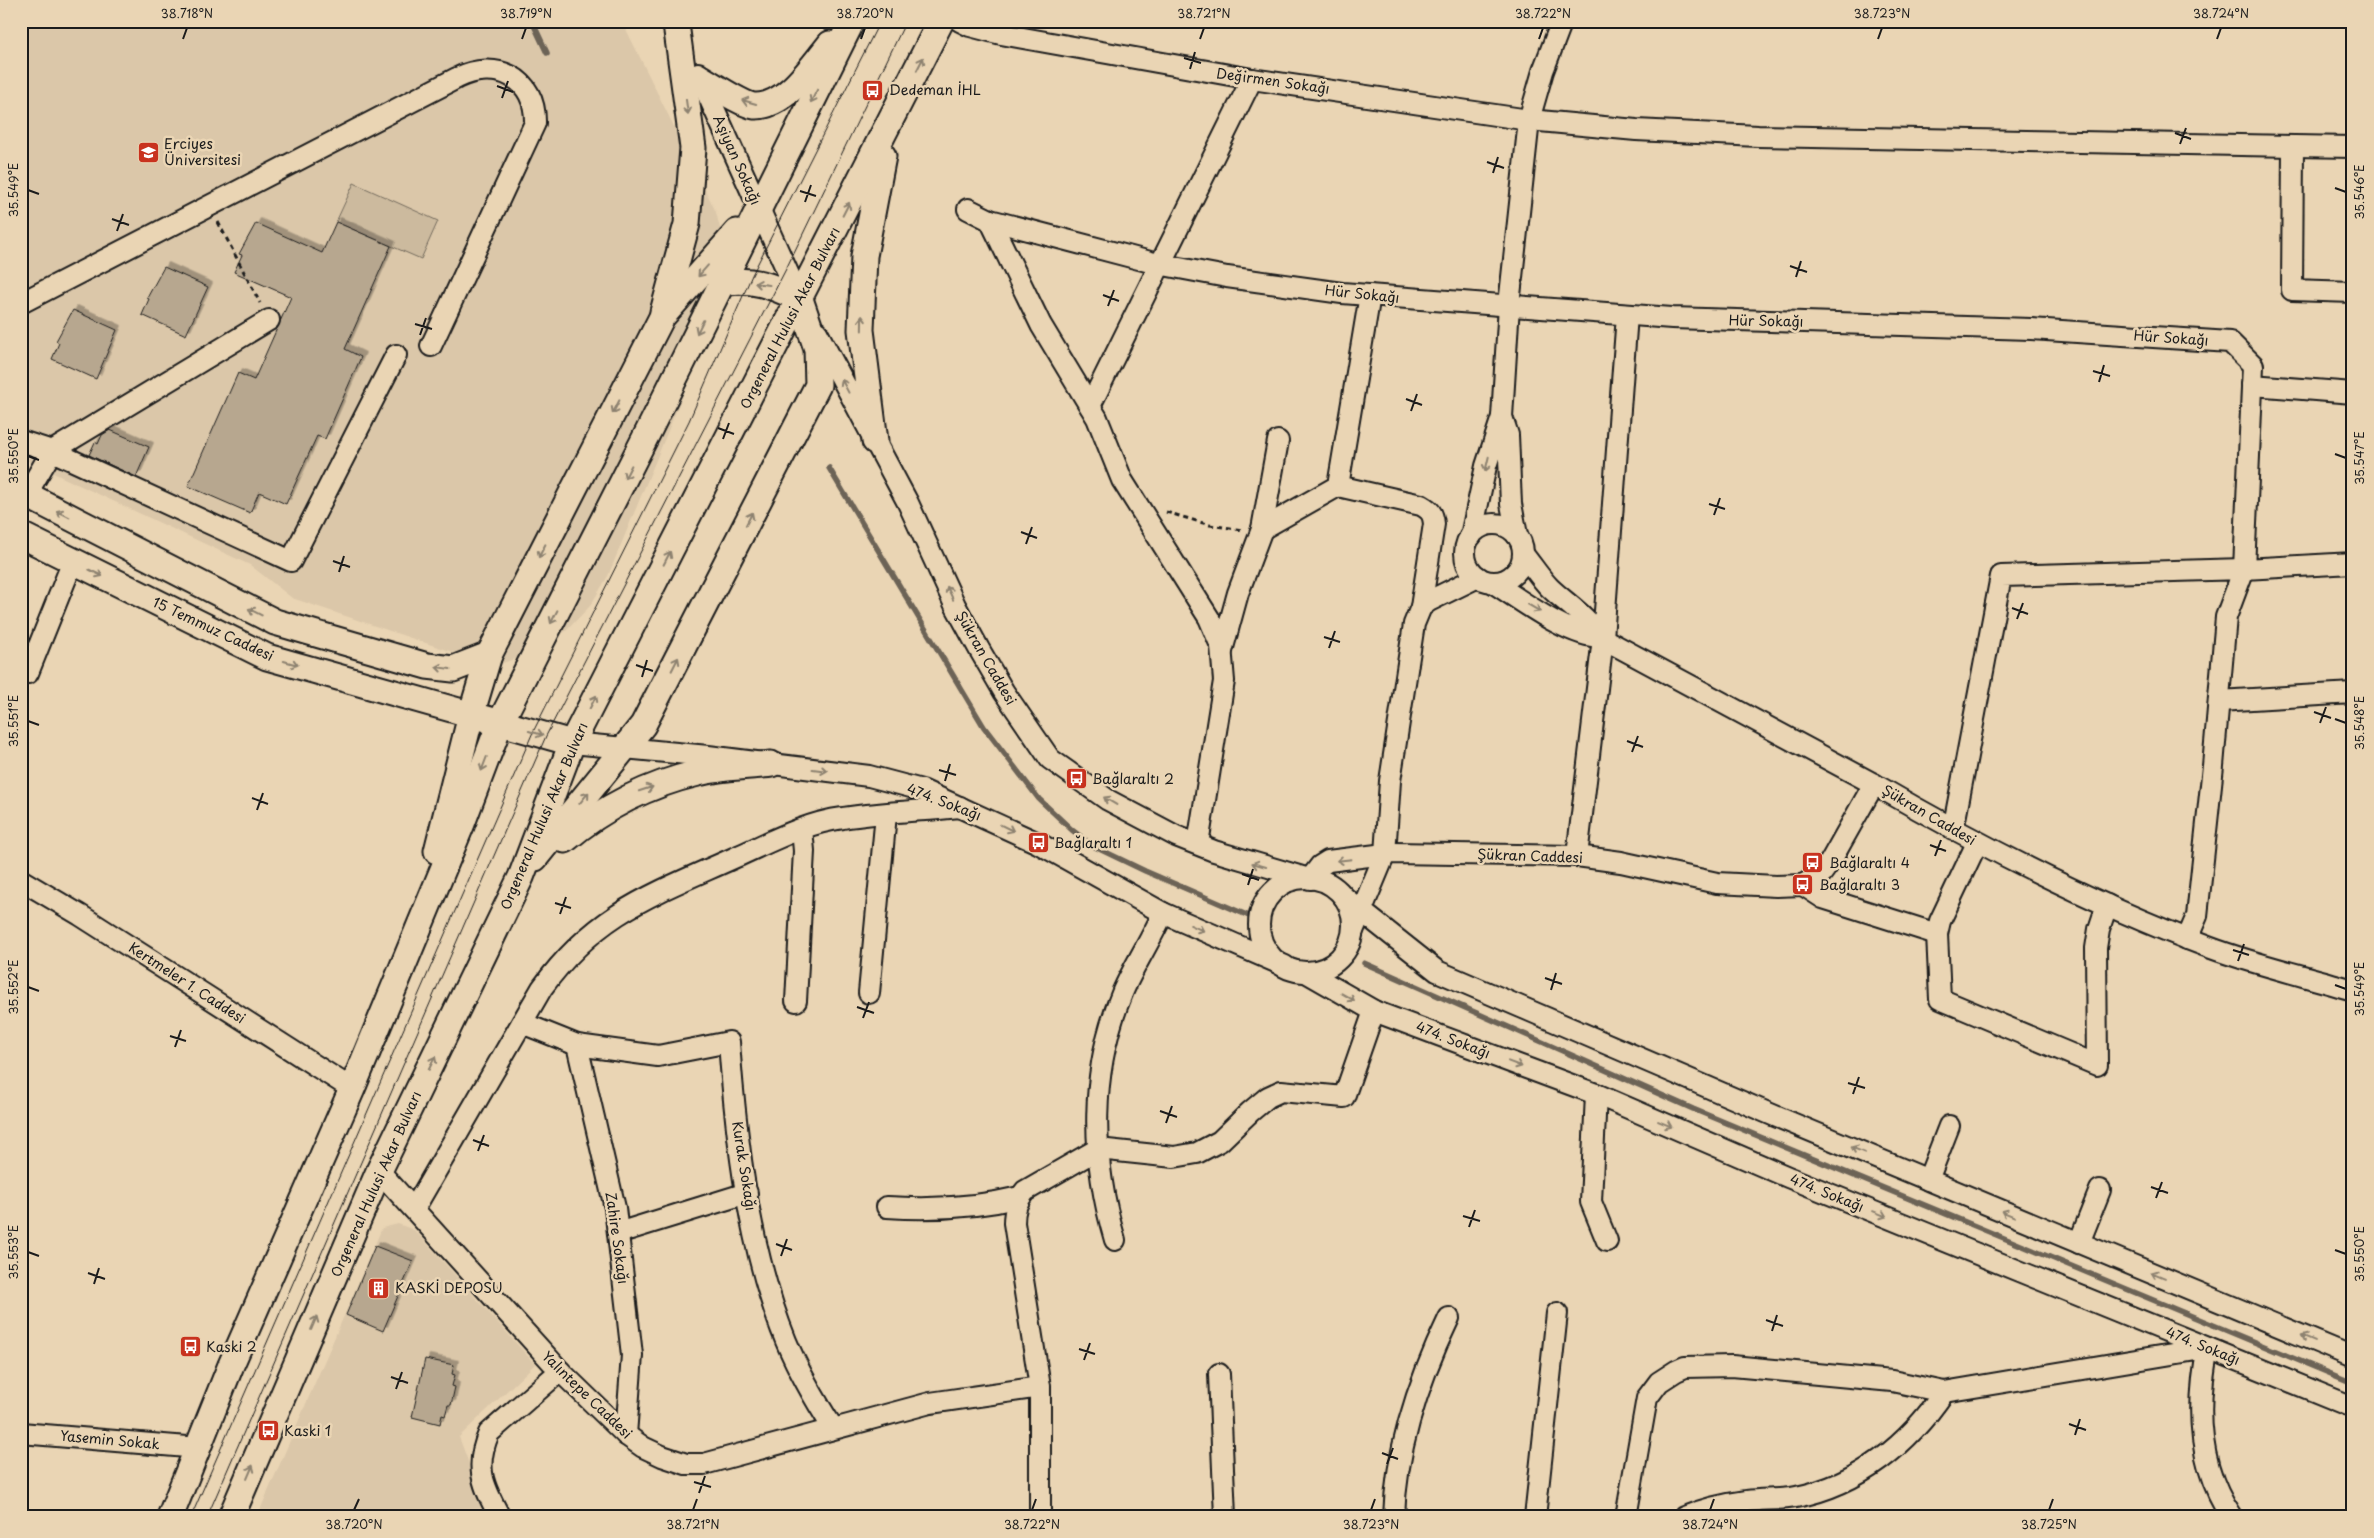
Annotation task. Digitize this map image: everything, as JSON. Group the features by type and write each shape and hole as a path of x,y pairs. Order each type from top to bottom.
{"main road":[{"path":"699,77 754,106 775,101 793,88 851,21"},
{"path":"170,1517 231,1365 352,1089 461,826 500,723 648,432 851,21"},
{"name":"Orgeneral Hulusi Akar Bulvarı","path":"230,1517 379,1171 521,876 572,743 941,21"},
{"path":"419,924 471,715 489,655 662,317 687,224 693,148 675,23"},
{"path":"875,441 862,330 864,256 877,182 893,118"},
{"path":"662,317 758,208"},
{"path":"521,876 643,725 818,385 817,349 800,299 770,285 735,280 721,283"},
{"path":"24,493 275,622 436,667 453,670 489,655"},
{"name":"15 Temmuz Caddesi","path":"21,535 267,657 572,743"},
{"path":"521,876 589,819 639,791 699,773 771,764"}],"street":[{"name":"Değirmen Sokağı","path":"960,21 970,26 1001,34 1252,79 1529,120 1636,130 1758,136 2353,147"},
{"path":"1562,21 1543,71 1529,120 1509,305 1502,417 1486,466 1465,556 1471,570 1485,580 1570,630 1587,636 1601,637 1874,784"},
{"name":"Aşiyan Sokağı","path":"675,23 800,299"},
{"path":"21,303 468,72 493,70 511,76 526,89 534,105 535,123 431,346"},
{"path":"1090,406 1158,264 1252,79"},
{"path":"2293,146 2292,290 2353,292"},
{"name":"Hür Sokağı","path":"968,209 990,220 1158,264 1275,284 1370,295 1627,315 1760,322 2031,329 2230,342 2253,365 2244,569 2226,617 2197,916 2187,939"},
{"path":"990,220 1041,325 1097,418 1112,460 1131,497 1164,545 1216,631 1222,651 1224,681 1198,844"},
{"path":"1338,486 1370,295"},
{"name":"Şükran Caddesi","path":"800,299 875,441 979,649 1004,692 1050,759 1108,800 1142,819 1198,844 1253,863 1308,878 1328,861 1385,854 1577,856 1621,862 1717,883 1776,886 1803,885 1822,873 1830,862 1874,784 1977,843 2187,939 2214,949 2353,990"},
{"path":"1577,856 1601,637 1627,315"},
{"path":"24,493 52,451 269,320"},
{"path":"21,440 52,451 292,561 396,355"},
{"path":"2252,385 2353,393"},
{"path":"1420,607 1429,601 1485,580 1503,581 1512,576 1522,564 1522,544 1517,535 1511,504 1508,435 1502,417"},
{"path":"1222,651 1238,593 1262,529 1278,441"},
{"path":"1262,529 1338,486 1421,505 1430,510 1434,524 1420,607 1414,624 1390,781 1385,854 1361,912 1352,931 1345,952 1323,969 1306,972 1285,966 1268,952 1260,931 1260,920 1268,898 1275,890 1290,882 1308,878 1328,884 1361,912 1437,971 1928,1180 2353,1357"},
{"path":"1471,536 1484,527 1494,524 1504,526 1517,535"},
{"path":"1523,554 1550,587 1593,625 1601,637"},
{"path":"28,672 72,561"},
{"path":"1953,830 2001,576 2244,569 2353,563"},
{"path":"2219,701 2353,693"},
{"name":"474. Sokağı","path":"572,743 869,776 922,790 1038,843 1163,913 1285,966"},
{"path":"414,1209 542,988 568,955 601,924 644,898 802,829 842,818 960,806"},
{"path":"869,994 886,814"},
{"path":"796,1001 804,851 802,829"},
{"path":"1977,843 1940,921 1937,934 1940,999 2097,1065 2096,948 2099,929 2107,904"},
{"name":"Kertmeler 1. Caddesi","path":"21,880 80,915 352,1089"},
{"path":"1803,885 1823,898 1937,934"},
{"path":"1345,898 1350,908 1352,931"},
{"path":"1115,1240 1102,1191 1098,1149 1097,1111 1099,1081 1112,1022 1137,962 1163,913"},
{"name":"474. Sokağı","path":"1306,972 1374,1012 1596,1094 1798,1181 2353,1407"},
{"path":"1040,1517 1040,1387 1014,1223 1014,1214 1020,1197 1025,1191 1098,1149 1162,1156 1185,1156 1197,1153 1214,1144 1268,1097 1281,1091 1344,1098 1374,1012"},
{"path":"522,1023 577,1045"},
{"name":"Kurak Sokağı","path":"577,1045 658,1056 729,1042 735,1109 747,1193 774,1310 799,1371 833,1428"},
{"name":"Zahire Sokağı","path":"577,1045 615,1208 632,1355 626,1435"},
{"path":"1596,1094 1591,1202 1607,1241"},
{"path":"1928,1180 1949,1126"},
{"name":"Yalıntepe Caddesi","path":"379,1171 560,1371 626,1435 662,1456 686,1464 704,1464 930,1403 1040,1387"},
{"path":"2079,1243 2100,1190"},
{"path":"618,1233 747,1193"},
{"path":"887,1207 949,1209 989,1204 1020,1197"},
{"path":"1535,1517 1556,1313"},
{"path":"1394,1517 1400,1462 1411,1412 1422,1380 1450,1318"},
{"path":"1626,1517 1647,1398 1659,1382 1676,1370 1695,1366 1732,1366 1892,1381 1944,1392 2208,1348 2200,1396 2200,1420 2207,1463 2227,1511"},
{"path":"500,1517 486,1492 482,1480 482,1454 489,1433 560,1371"},
{"path":"1219,1374 1225,1517"},
{"path":"1684,1517 1724,1504 1797,1497 1838,1484 1874,1465 1894,1450 1919,1426 1944,1392"},
{"name":"Yasemin Sokak","path":"21,1433 199,1448"}],"path":[{"path":"210,206 269,320"},
{"path":"1131,497 1159,510 1203,523 1234,529 1262,529"}],"shaded area":[{"path":"21,21 622,21 716,212 724,245 718,310 608,576 590,606 566,631 532,653 494,666 292,598 250,565 21,458"},
{"path":"354,183 438,221 421,259 336,222"},
{"path":"398,1224 414,1230 420,1236 535,1364 459,1437 489,1517 257,1517 382,1228"}],"building":[{"path":"336,222 391,246 345,349 361,357 325,439 317,436 286,504 259,492 250,513 188,486 238,373 254,380 291,297 234,272 242,255 239,254 256,223 322,253"},
{"path":"164,267 208,287 186,335 142,315 149,299 147,298"},
{"path":"73,310 117,330 96,379 52,359 59,343 56,341"},
{"path":"110,430 149,447 136,477 89,455 95,442 98,444 102,435"},
{"name":"KASKİ DEPOSU","path":"375,1246 413,1261 383,1331 346,1315"},
{"path":"425,1359 454,1365 452,1374 455,1375 452,1386 455,1387 451,1405 448,1405 445,1416 442,1415 440,1424 412,1417"}],"waterway":[{"path":"532,21 547,53"},
{"path":"829,468 984,727 1039,799 1072,830 1093,846 1145,871 1249,916"},
{"path":"1364,963 1693,1109 2353,1383"}],"tram line":[{"path":"191,1517 533,732 689,421 752,275 880,21"},
{"path":"207,1517 546,736 786,269 906,21"}],"place":[{"name":"Dedeman İHL","path":"873,90"},
{"name":"Erciyes Üniversitesi","path":"148,152"},
{"name":"Bağlaraltı 2","path":"1076,779"},
{"name":"Bağlaraltı 1","path":"1038,843"},
{"name":"Bağlaraltı 4","path":"1813,863"},
{"name":"Bağlaraltı 3","path":"1803,885"},
{"name":"KASKİ DEPOSU","path":"379,1288"},
{"name":"Kaski 2","path":"190,1347"},
{"name":"Kaski 1","path":"268,1431"}]}
